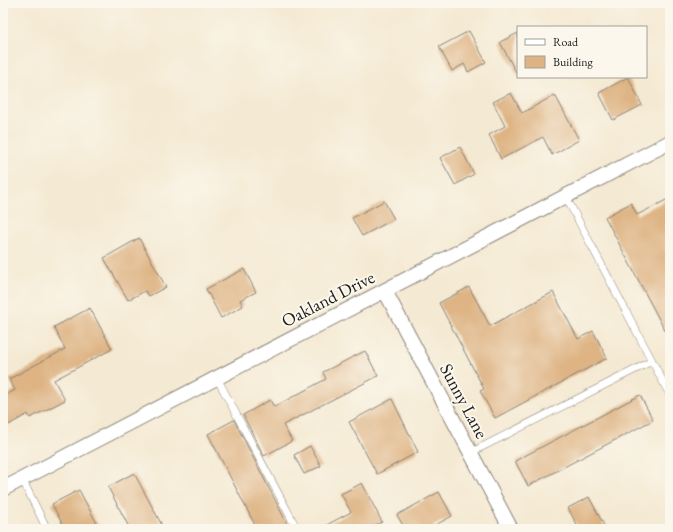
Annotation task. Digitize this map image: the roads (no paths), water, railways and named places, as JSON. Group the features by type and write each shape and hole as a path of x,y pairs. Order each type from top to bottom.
{"street":[{"name":"Oakland Drive","path":"3,489 670,142"},
{"name":"Sunny Lane","path":"385,291 511,529"}],"lane":[{"path":"566,196 670,395"},
{"path":"470,453 652,361"},
{"path":"217,378 297,529"},
{"path":"22,480 47,529"}]}
